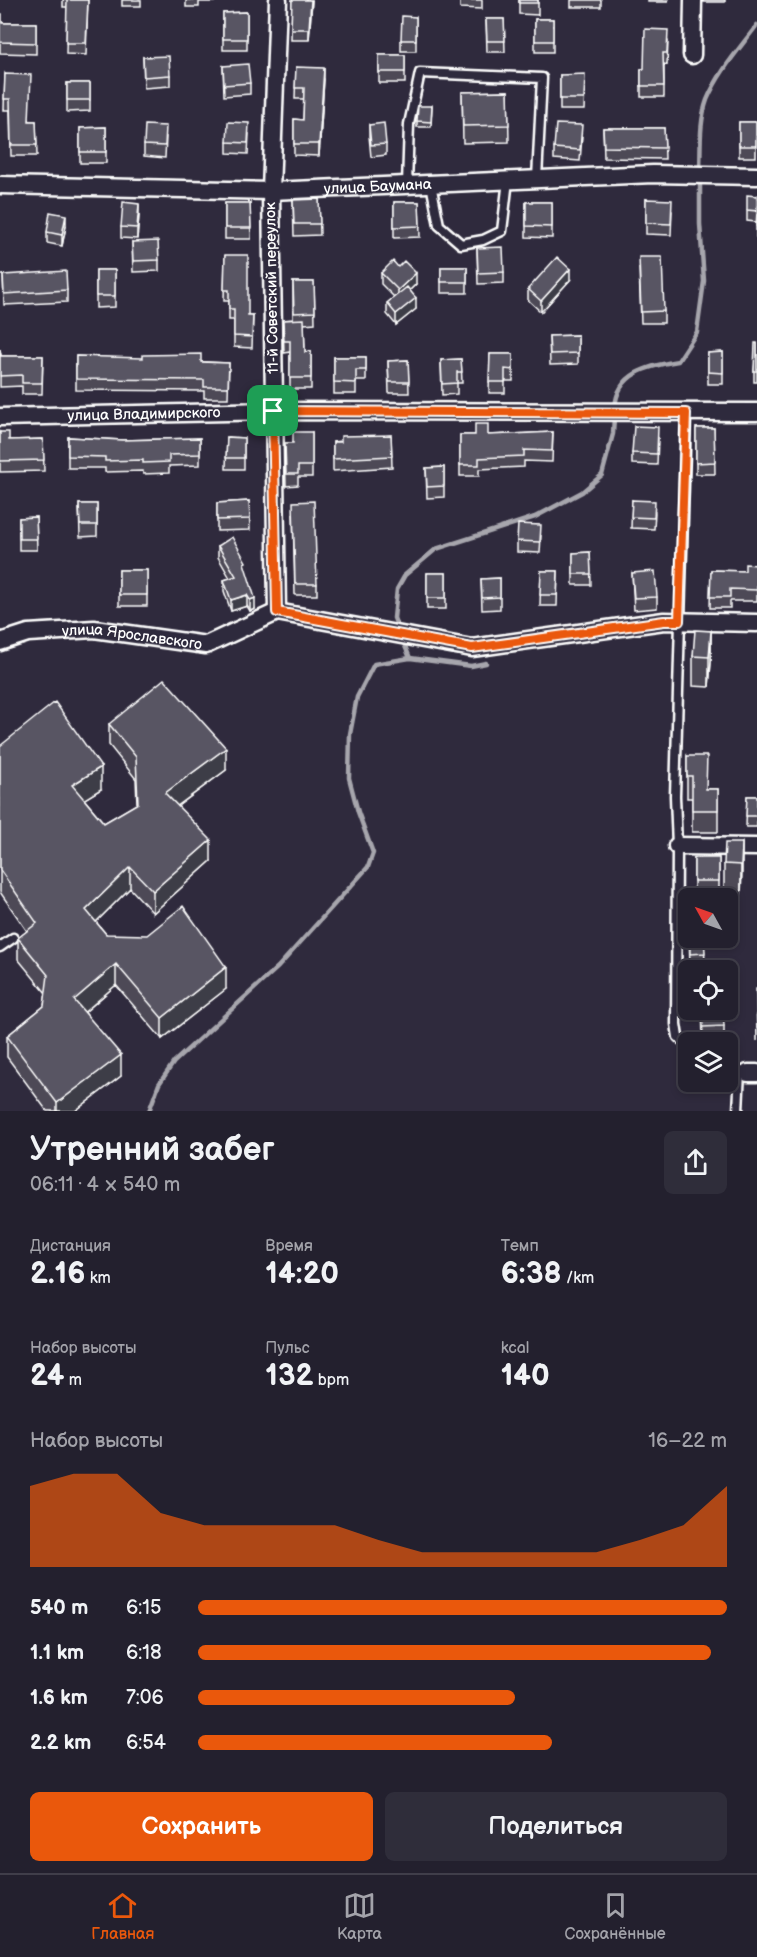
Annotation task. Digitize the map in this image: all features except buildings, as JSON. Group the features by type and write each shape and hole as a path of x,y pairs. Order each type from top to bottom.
{"street":[{"name":"11-й Советский переулок","path":"277,612 271,191 278,0"},
{"path":"692,55 693,0"},
{"name":"улица Баумана","path":"0,185 271,191 653,174 757,176"},
{"name":"улица Владимирского","path":"0,417 273,411 757,412"},
{"path":"277,612 472,648 664,621 757,623"},
{"name":"улица Ярославского","path":"0,642 28,633 94,629 206,645 277,612"},
{"path":"677,846 757,847"}],"lane":[{"path":"407,185 409,124 420,74 542,78 537,179"},
{"path":"431,184 439,225 461,244 483,240 502,231 508,180"},
{"path":"678,1037 676,1024 675,796 686,413"},
{"path":"0,947 13,938"},
{"path":"738,1111 748,1073"}],"waterway":[{"path":"700,170 702,126 707,100 723,70 757,25"},
{"path":"615,408 621,387 628,379 645,369 678,361 697,332 704,281 700,179"},
{"path":"399,631 394,618 397,589 405,575 436,549 535,517 582,492 602,475 613,434 614,417"},
{"path":"402,639 410,658"},
{"path":"149,1111 159,1084 174,1062 278,967 368,867 373,853 349,778 350,734 357,697 374,664 410,658 471,666 486,663"}],"route":[{"path":"273,411 686,413 679,621 664,621 472,648 277,612 273,411"}]}
